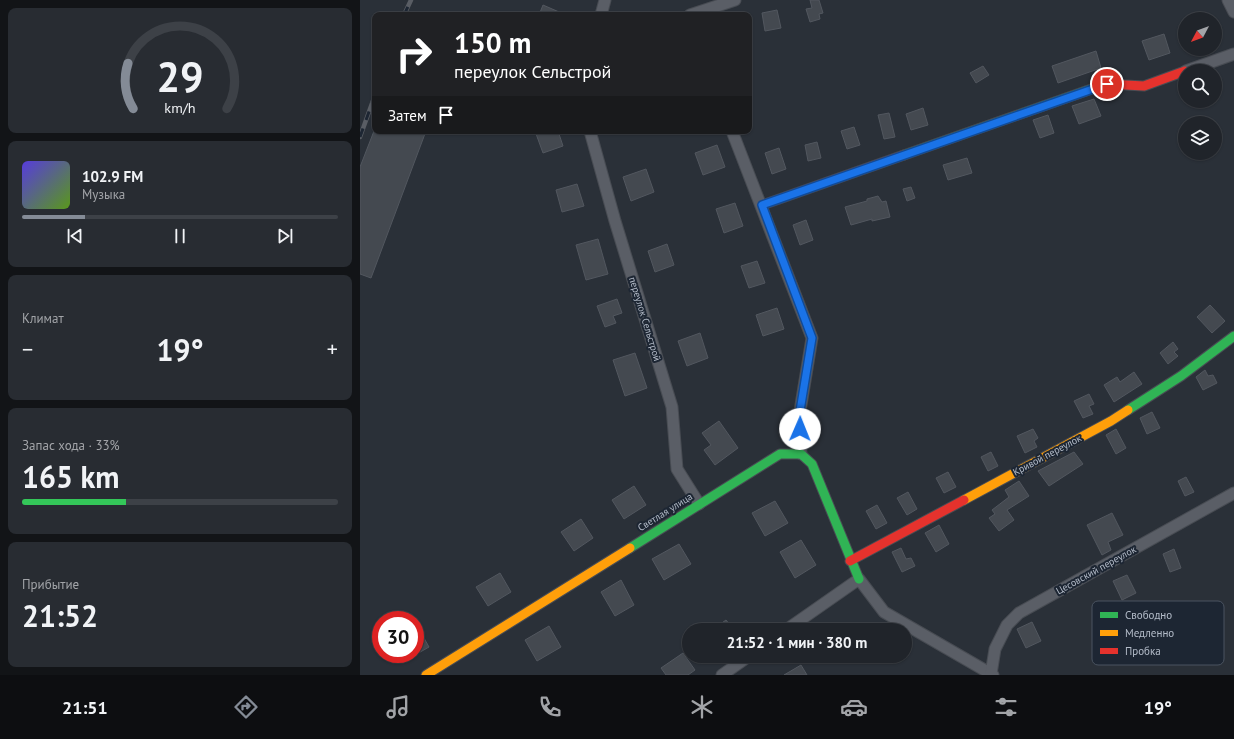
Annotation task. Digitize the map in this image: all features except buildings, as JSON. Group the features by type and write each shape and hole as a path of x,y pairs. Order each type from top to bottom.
{"street":[{"path":"602,12 605,0"},
{"path":"699,12 735,0"},
{"path":"1228,0 1234,12"},
{"path":"1206,64 1234,54"},
{"path":"762,205 1107,84 1144,86 1178,74"},
{"name":"переулок Сельстрой","path":"591,134 614,221 672,407 677,469 699,504"},
{"path":"733,134 762,205 812,338 799,417 801,454 812,464 850,561 859,579 884,612 992,675"},
{"name":"Кривой переулок","path":"850,561 1111,421 1181,376 1234,336"},
{"name":"Светлая улица","path":"426,675 780,454 801,454"},
{"name":"Цесовский переулок","path":"992,675 995,649 1007,625 1020,613 1234,493"},
{"path":"796,623 859,579"},
{"path":"722,675 739,663"}],"railway":[{"path":"405,12 411,0"},
{"path":"360,137 372,103"}],"traffic: fast":[{"path":"904,155 1103,85"},
{"path":"1128,410 1181,376 1234,336"},
{"path":"630,548 780,454 801,454 812,464 859,579"}],"traffic: slow":[{"path":"964,500 1111,421 1128,410"},
{"path":"426,675 630,548"}],"traffic: jam":[{"path":"1103,85 1144,86 1178,74"},
{"path":"762,205 904,155"},
{"path":"850,561 964,500"}],"route":[{"path":"800,429 799,417 812,338 762,205 1107,84"}]}
